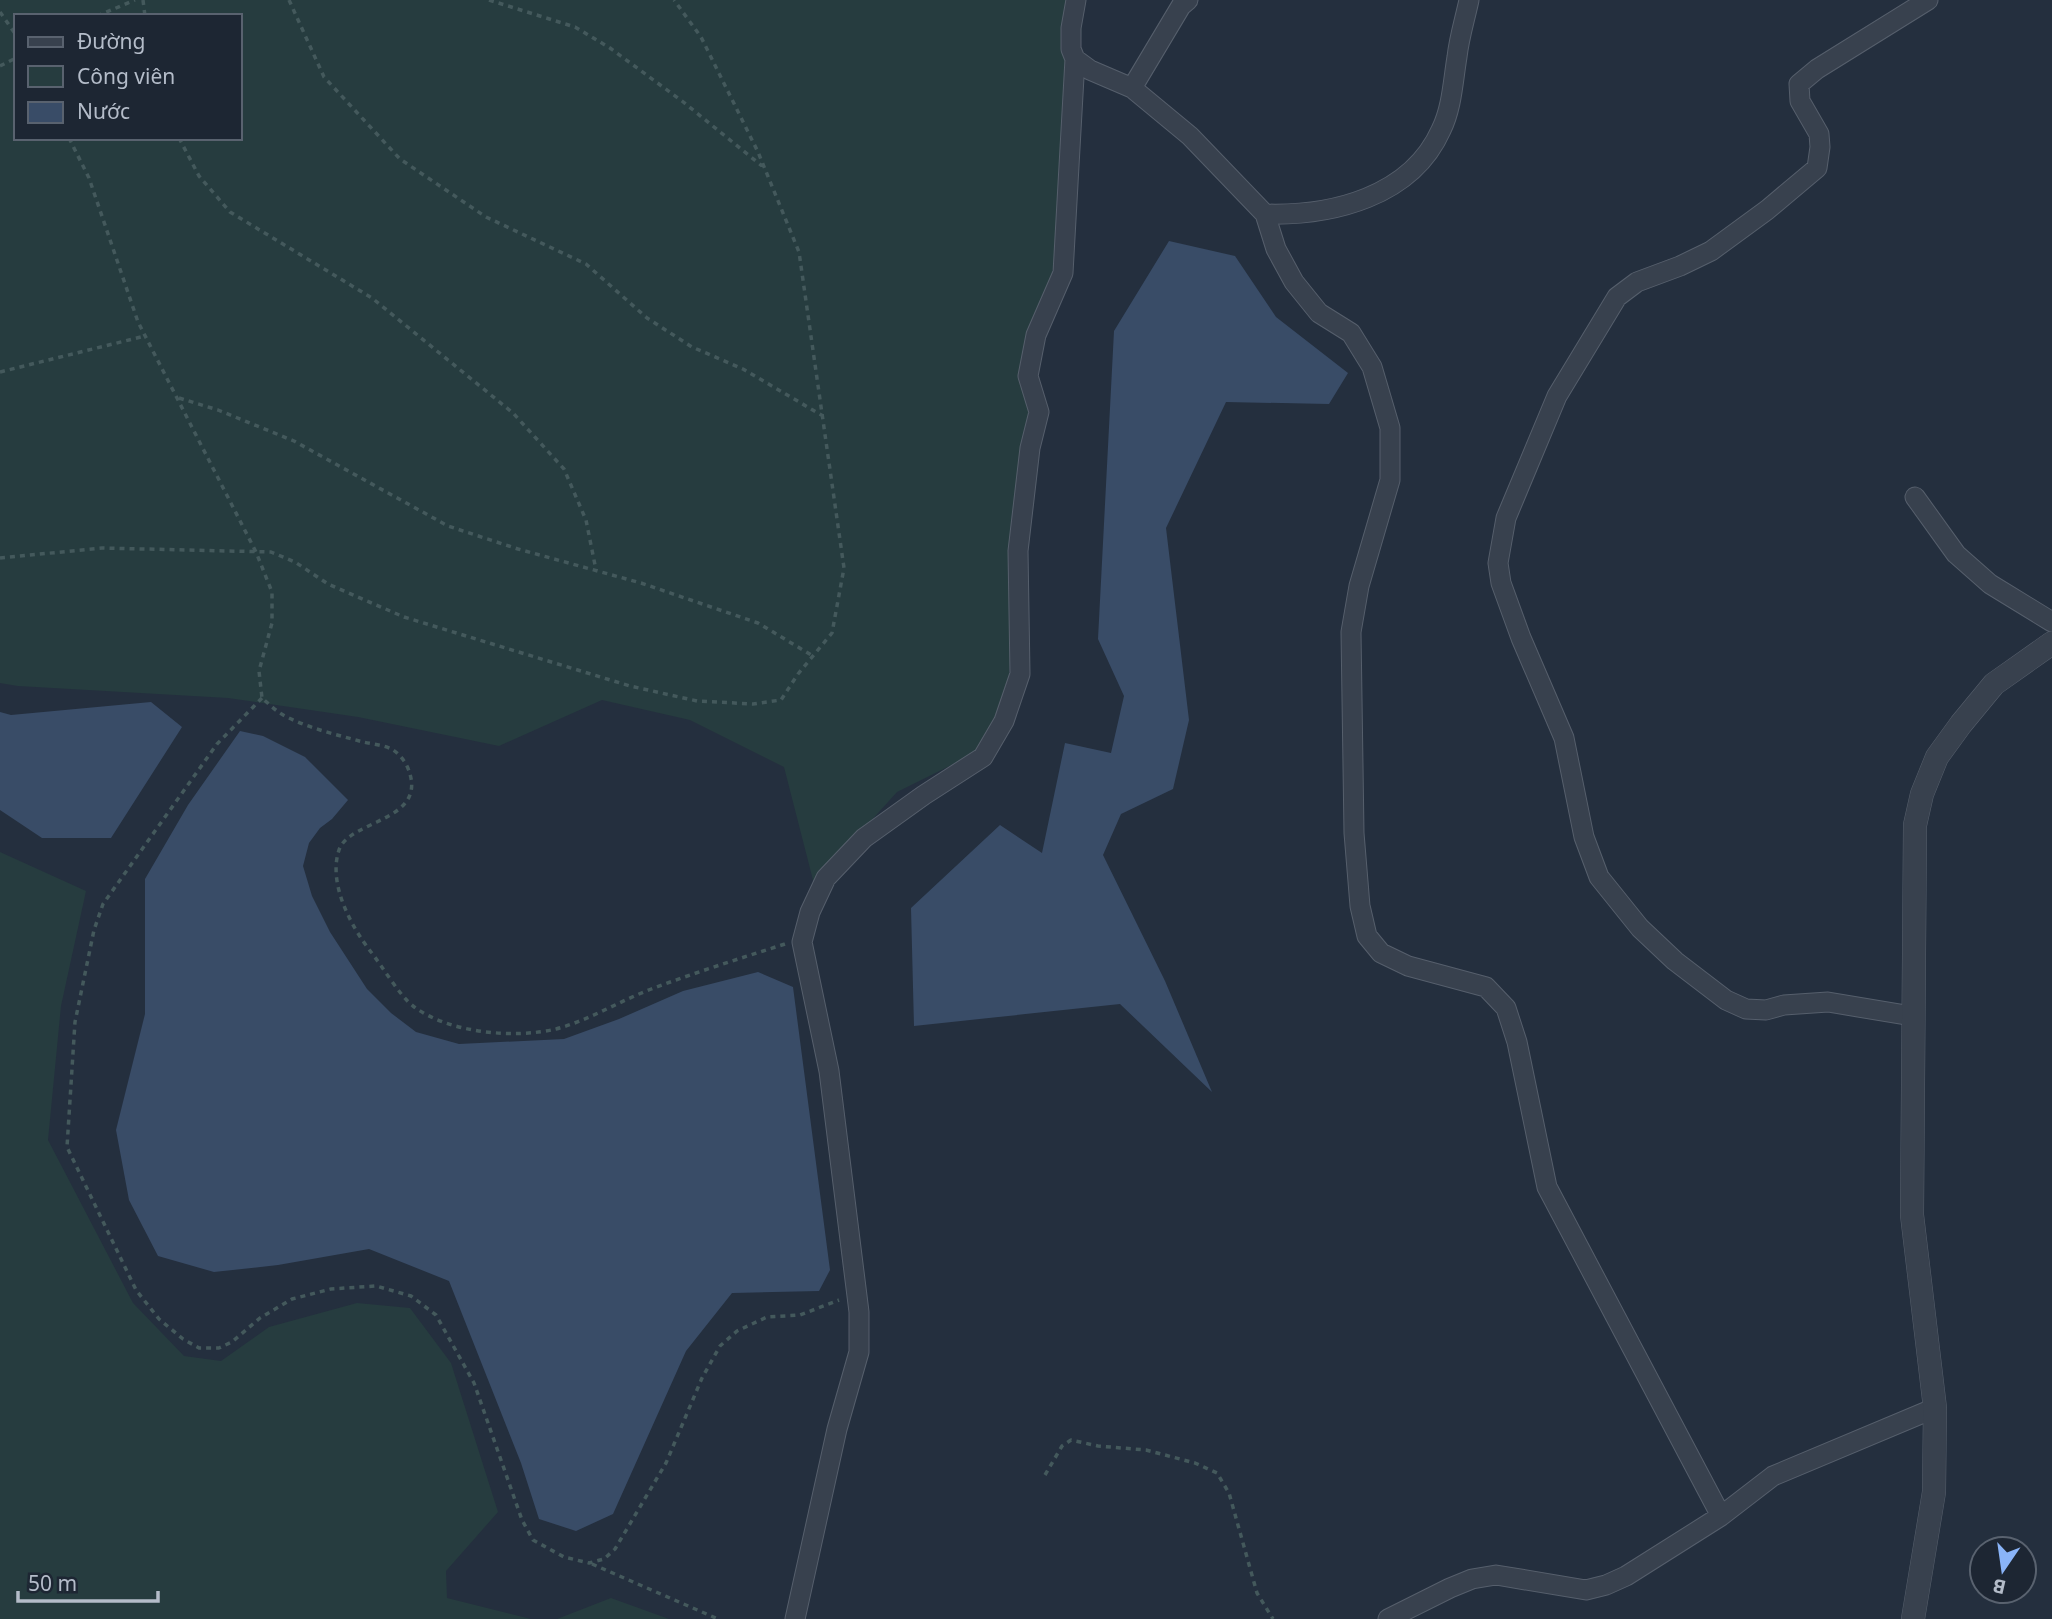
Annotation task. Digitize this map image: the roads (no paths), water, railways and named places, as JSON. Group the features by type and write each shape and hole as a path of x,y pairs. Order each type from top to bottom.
{"street":[{"path":"795,1619 837,1429 859,1352 856,1291 829,1071 811,991 803,938 810,912 826,878 864,838 923,794 983,757 1004,721 1020,674 1018,551 1030,448 1039,412 1028,376 1036,335 1063,273 1075,59 1071,49 1071,28 1076,0"},
{"path":"1132,88 1181,6 1188,0"},
{"path":"1265,214 1295,215 1356,202 1394,186 1422,160 1442,130 1453,89 1457,54 1469,0"},
{"path":"1912,1016 1828,1002 1784,1005 1766,1010 1746,1009 1726,1000 1675,961 1640,928 1599,877 1595,867 1584,837 1564,738 1521,638 1501,583 1498,563 1506,517 1557,396 1618,298 1637,282 1711,251 1767,210 1817,168 1819,134 1800,101 1798,83 1927,0"},
{"path":"1075,59 1090,71 1132,88 1190,136 1265,214 1276,250 1294,282 1319,313 1351,333 1372,367 1390,428 1390,480 1359,586 1351,632 1354,833 1360,906 1367,936 1381,953 1408,966 1486,987 1506,1008 1517,1042 1547,1187 1721,1516"},
{"path":"1915,497 1956,554 1990,584 2052,622"},
{"path":"1913,1619 1934,1492 1935,1408 1912,1215 1915,825 1922,794 1937,757 1993,684 2052,643"},
{"path":"1388,1619 1472,1579 1496,1575 1586,1590 1606,1585 1626,1576 1721,1516 1773,1476 1935,1408"}],"water":[{"path":"1169,241 1235,256 1276,317 1348,373 1329,404 1226,402 1166,528 1189,720 1173,789 1121,814 1103,855 1165,981 1212,1092 1120,1004 914,1026 911,908 1000,825 1042,853 1065,743 1111,753 1124,696 1098,639 1114,331"},
{"path":"151,702 182,727 111,838 42,838 0,810 0,712 11,715"},
{"path":"240,731 263,736 305,757 348,800 309,843 303,866 312,896 330,932 367,989 391,1013 416,1032 459,1044 564,1039 683,991 758,972 793,987 830,1270 819,1291 732,1293 686,1351 613,1514 576,1531 539,1519 521,1463 449,1281 369,1249 278,1265 214,1272 158,1256 129,1200 116,1130 145,1014 145,879 188,805"}]}
